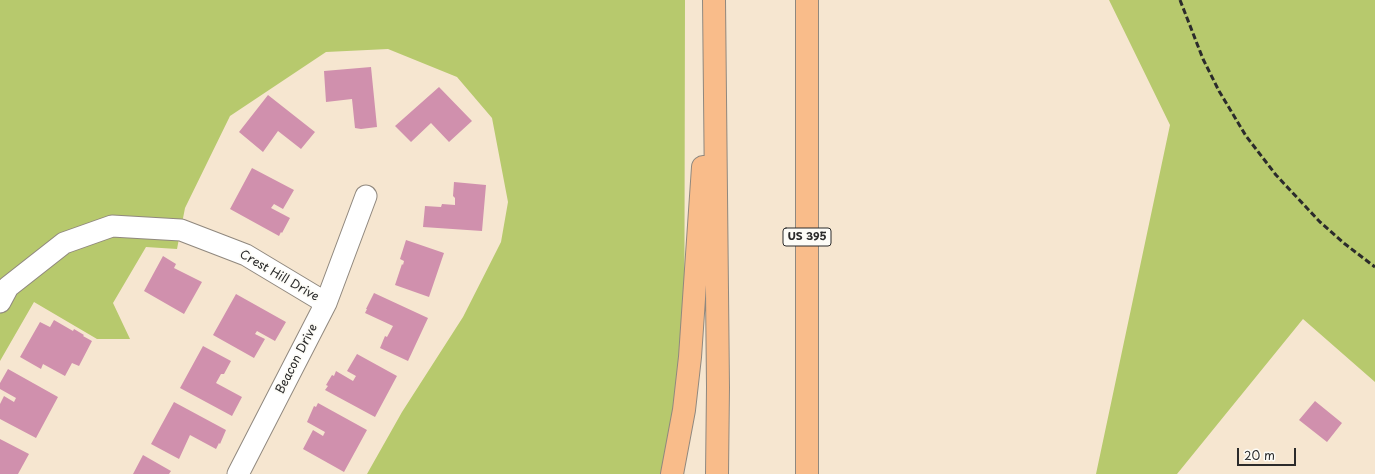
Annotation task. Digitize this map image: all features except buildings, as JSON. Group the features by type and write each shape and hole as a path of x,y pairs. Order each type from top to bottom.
{"highway":[{"name":"US 395","path":"807,0 807,474"},
{"path":"672,474 684,410 690,357 714,5"},
{"path":"714,5 718,380 717,474"}],"street":[{"name":"Beacon Drive","path":"238,474 326,303 366,196"},
{"name":"Crest Hill Drive","path":"0,302 8,288 64,243 112,226 182,230 246,255 326,303"}],"green space":[{"path":"0,0 685,0 684,474 367,474 402,412 463,317 501,242 508,202 492,118 457,77 388,49 326,52 230,116 185,208 177,249 146,247 113,303 130,339 97,339 34,302 0,361"},
{"path":"1109,0 1375,0 1375,382 1303,319 1177,474 1096,474 1170,125"}],"railway":[{"path":"1180,0 1203,59 1219,91 1246,136 1276,175 1320,222 1375,267"}]}
